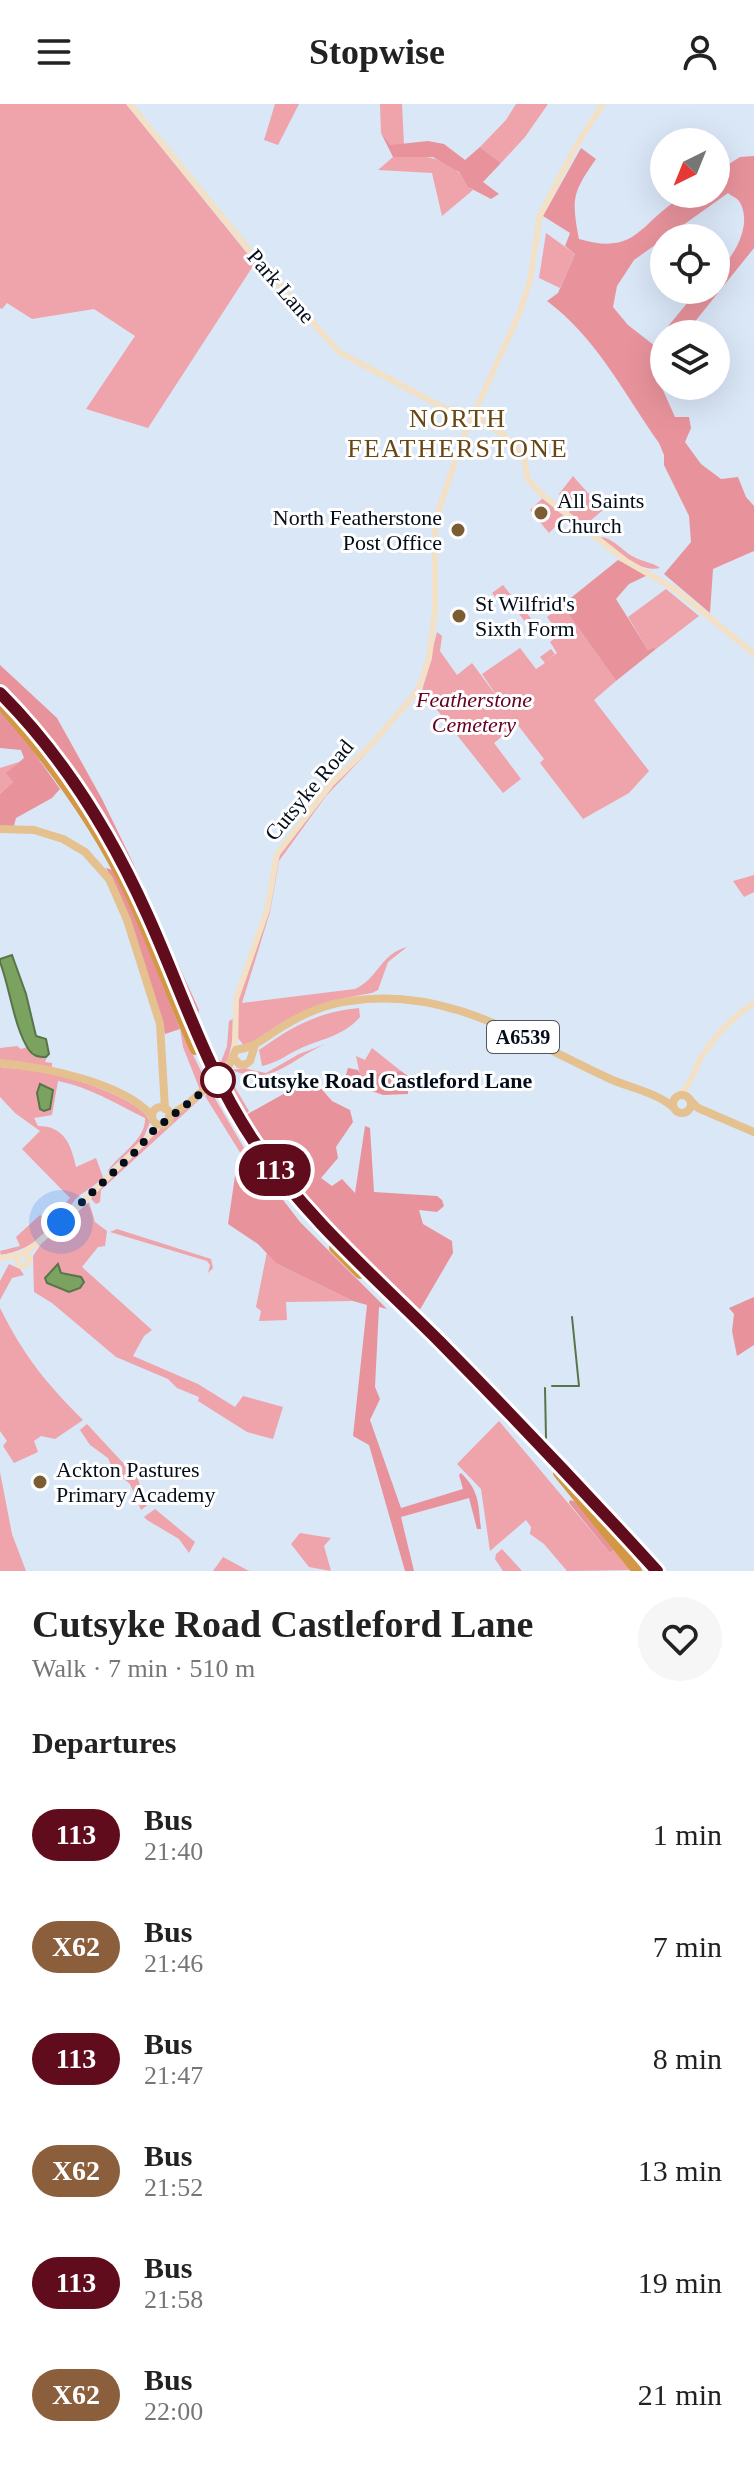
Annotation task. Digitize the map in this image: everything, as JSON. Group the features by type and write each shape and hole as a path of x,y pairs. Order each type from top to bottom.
{"highway":[{"path":"0,692 50,751 110,841 148,917 210,1072"},
{"path":"0,704 73,796 113,862 181,1019 260,1159 304,1216 557,1472 648,1571"},
{"path":"221,1093 307,1210 498,1401 657,1571"},
{"path":"557,1472 637,1571"},
{"path":"591,1499 663,1571"}],"main road":[{"name":"Park Lane","path":"130,104 255,257 339,352 444,408 474,414"},
{"name":"Cutsyke Road","path":"227,1069 237,1039 236,999 267,910 275,859 325,792 418,690 431,649 437,516 474,414 519,314 530,281 540,215 576,146 603,104"},
{"path":"474,414 522,452 527,478 540,493 626,561 676,590 754,654"},
{"path":"0,829 34,830 63,839 85,852 109,879 127,920 160,1024 164,1070 160,1114 77,1077 0,1063"},
{"name":"A6539","path":"247,1050 278,1028 310,1012 348,1001 383,997 422,1000 466,1012 616,1082 659,1098 693,1104 754,1132"},
{"path":"688,1111 691,1106 681,1100 698,1063 715,1038 754,1003"},
{"path":"237,1039 247,1050 248,1063 241,1065 234,1054 247,1050"},
{"name":"Cutsyke Road","path":"35,1245 26,1265 20,1257 135,1152 160,1114 181,1108 227,1069 241,1065"},
{"name":"A6539","path":"681,1100 681,1113 707,1112"},
{"path":"3,1258 20,1257"}],"green space":[{"path":"0,104 126,104 255,263 148,428 86,409 135,336 94,309 32,319 7,303 0,308"},
{"path":"275,104 299,104 278,145 264,140"},
{"path":"380,104 402,104 404,145 391,145 381,133"},
{"path":"516,104 548,104 525,137 501,163 480,147 506,120"},
{"path":"418,156 441,161 459,172 473,190 442,216 432,173 378,170 393,157"},
{"path":"546,233 575,254 560,288 539,278"},
{"path":"573,476 603,510 584,526 567,514 573,508 559,494"},
{"path":"543,498 565,517 549,533 530,510"},
{"path":"599,537 609,539 634,557 660,568 635,564"},
{"path":"503,585 511,595 502,603 512,596 539,628 533,632 512,605 515,602 505,609 492,593"},
{"path":"666,589 699,616 656,649 648,650 628,617"},
{"name":"Featherstone Cemetery","path":"562,605 616,681 594,700 649,771 629,793 583,819 540,763 544,759 517,724 494,743 521,779 503,793 422,691 437,632 442,636 440,651 457,675 472,663 501,702 482,674 520,648 536,669 545,663 540,657 551,649 555,654 545,662 557,653 550,642 560,634 547,617"},
{"path":"366,754 326,796 279,861 270,912 242,1003 355,989 363,985 391,955 407,947 388,962 378,990 316,1007 245,1047 238,1038 237,999 269,907 276,858 334,784"},
{"path":"19,762 7,773 13,782 0,794 0,768"},
{"path":"134,865 179,966 171,968 131,866"},
{"path":"754,875 754,892 744,897 733,881"},
{"path":"359,1008 360,1017 346,1029 262,1066 259,1050 283,1034 318,1017"},
{"path":"233,1019 231,1048 219,1074 195,1029 221,1062 227,1046 229,1021"},
{"path":"180,1029 207,1083 200,1090 183,1047"},
{"path":"326,1044 270,1073 246,1075 232,1070 243,1068 266,1073 299,1054"},
{"path":"17,1046 21,1049 27,1047 38,1057 47,1057 45,1062 52,1063 52,1067 0,1061 0,1048"},
{"path":"372,1048 401,1071 360,1075 356,1056 365,1060"},
{"path":"0,1067 70,1078 120,1097 144,1113 150,1122 143,1139 107,1172 141,1134 145,1118 92,1092 58,1081 52,1115 34,1118 38,1126 54,1129 65,1138 76,1167 96,1158 103,1177 77,1197 60,1219 34,1242 1,1255 0,1251 20,1246 16,1237 40,1215 50,1221 70,1198 22,1149 40,1131 15,1113 0,1097"},
{"path":"227,1074 249,1111 244,1116 221,1078"},
{"path":"210,1090 247,1153 241,1154 205,1096"},
{"path":"198,1098 101,1190 100,1202 96,1204 91,1199 156,1130 168,1125"},
{"path":"89,1202 95,1222 107,1231 105,1246 98,1247 82,1267 152,1330 144,1336 133,1356 198,1384 235,1407 243,1396 283,1407 273,1439 247,1432 198,1401 199,1397 177,1388 168,1379 116,1357 52,1303 34,1292 33,1256 41,1244"},
{"path":"117,1229 211,1259 213,1268 208,1273 210,1265 207,1261 110,1232"},
{"path":"267,1252 277,1264 353,1301 286,1302 287,1320 259,1321 261,1311 256,1307"},
{"path":"9,1264 20,1269 24,1275 12,1278 0,1300 0,1281"},
{"path":"0,1308 36,1368 83,1420 55,1439 41,1436 34,1441 38,1452 14,1463 3,1446 7,1441 0,1431"},
{"path":"499,1421 610,1553 615,1548 633,1570 567,1571 544,1544 530,1534 531,1527 526,1520 490,1551 481,1489 457,1464"},
{"path":"87,1424 138,1479 149,1504 141,1510 130,1484 113,1470 108,1458 90,1445 80,1430"},
{"path":"0,1472 12,1534 26,1571 0,1571"},
{"path":"155,1509 195,1542 189,1553 179,1539 144,1517"},
{"path":"300,1533 331,1538 324,1546 331,1571 309,1567 291,1544"},
{"path":"502,1549 522,1571 503,1571 495,1559"},
{"path":"223,1557 247,1570 250,1571 213,1571"}],"shaded area":[{"path":"381,133 391,145 428,141 444,144 465,160 480,147 501,163 483,182 499,194 491,199 468,187 459,172 433,157 393,157"},
{"path":"581,148 596,159 576,196 579,239 615,243 638,233 667,208 707,208 685,224 650,224 650,249 634,260 617,286 613,307 628,325 650,342 650,400 667,400 675,417 689,417 691,428 685,442 701,464 721,479 738,477 746,497 754,506 754,551 713,569 710,613 664,574 691,542 689,516 664,465 659,443 595,349 547,301 558,293 575,254 565,246 570,233 543,216"},
{"path":"754,156 754,248 730,278 730,258 743,230 743,210 739,201 730,194 730,163 740,157"},
{"path":"686,304 709,304 696,320 673,320"},
{"path":"618,560 648,575 629,584 616,599 648,650 656,649 616,681 562,605"},
{"path":"0,665 57,718 134,865 131,866 56,749 0,684"},
{"path":"0,710 60,789 52,798 16,818 14,826 0,826 0,794 13,782 6,773 24,758 21,750 0,748"},
{"path":"106,868 113,870 136,917 180,1029 165,1034 159,1009"},
{"path":"12,955 36,1036 46,1039 49,1054 46,1057 31,1052 20,1031 0,962 0,959"},
{"path":"179,966 199,1010 195,1029 171,968"},
{"path":"348,1068 358,1070 361,1075 401,1071 408,1076 408,1094 383,1095 344,1081"},
{"path":"312,1078 332,1101 350,1110 353,1122 336,1147 338,1158 321,1178 332,1186 342,1179 355,1193 365,1126 370,1128 374,1192 437,1196 442,1200 444,1206 437,1212 419,1210 423,1224 452,1241 453,1253 418,1313 324,1221 244,1116"},
{"path":"40,1084 53,1090 50,1109 44,1111 40,1109 37,1093"},
{"path":"247,1153 300,1222 387,1309 379,1307 375,1387 380,1399 370,1420 401,1508 463,1489 461,1473 475,1492 481,1529 477,1529 469,1498 401,1517 414,1571 405,1571 369,1445 353,1436 367,1305 277,1264 258,1244 228,1224 237,1162 241,1154"},
{"path":"58,1264 61,1273 81,1277 84,1282 80,1288 69,1292 47,1283 45,1278"},
{"path":"754,1297 754,1345 737,1356 732,1331 734,1314 729,1308"},
{"path":"570,1500 615,1548 610,1553 569,1503"}],"waterway":[{"path":"552,1386 579,1386 572,1317"},
{"path":"545,1388 546,1438"}],"bus line":[{"name":"113","path":"0,693 50,751 102,828 148,917 212,1070 239,1118 274,1168 320,1223 506,1410 657,1571"}],"place":[{"name":"All Saints Church","path":"541,513"},
{"name":"North Featherstone Post Office","path":"458,530"},
{"name":"St Wilfrid's Sixth Form","path":"459,616"},
{"name":"Cutsyke Road Castleford Lane","path":"218,1080"},
{"name":"Ackton Pastures Primary Academy","path":"40,1482"}],"district":[{"name":"NORTH FEATHERSTONE","path":"458,433"}],"route":[{"path":"61,1222 135,1152 149,1134 167,1123 169,1116 218,1080"}]}
